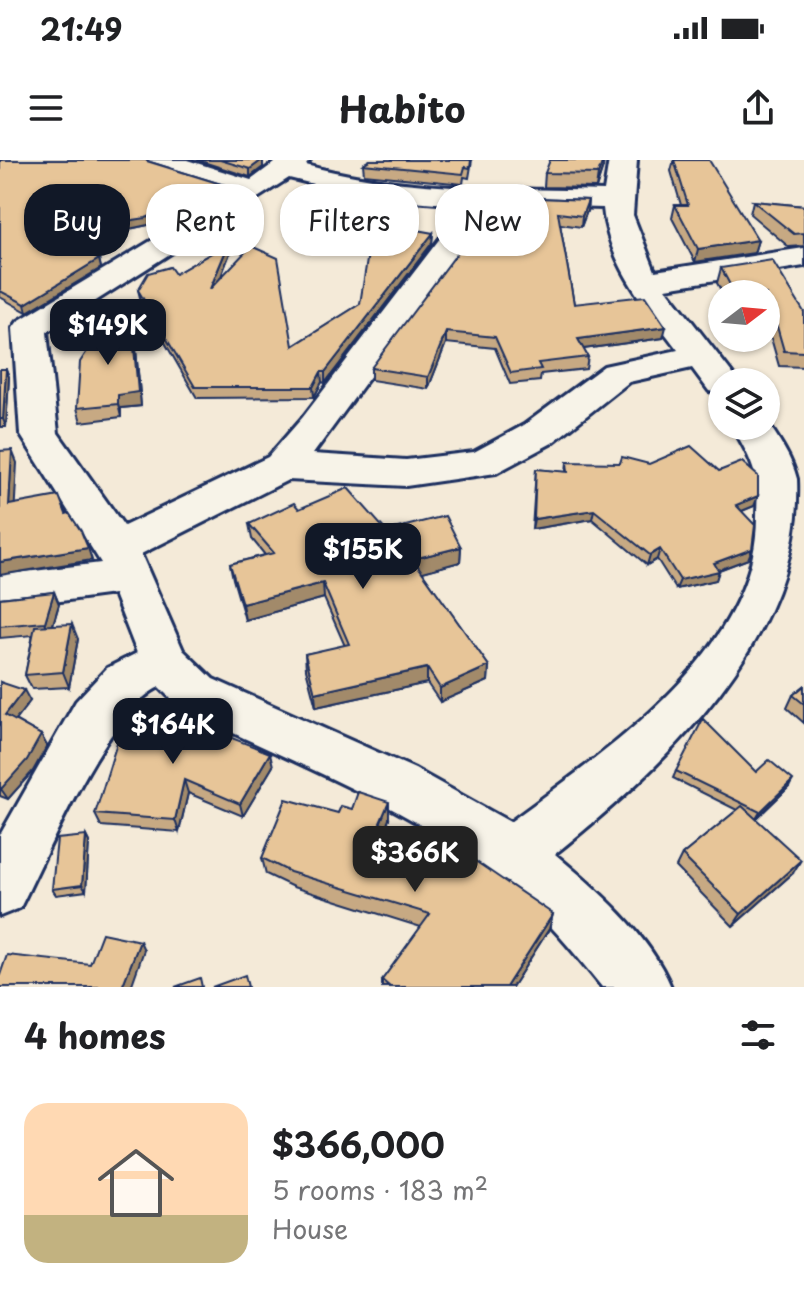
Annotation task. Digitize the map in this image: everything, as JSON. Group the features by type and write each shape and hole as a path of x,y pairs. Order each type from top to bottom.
{"street":[{"path":"159,160 435,195"},
{"path":"623,160 617,200 625,242 645,282 711,368"},
{"path":"278,173 15,322 39,434 122,562 164,662 196,693 452,814 512,854 560,897 641,987"},
{"path":"549,199 617,200"},
{"path":"0,592 122,562 282,466 316,426 443,256"},
{"path":"645,282 804,257"},
{"path":"282,466 406,473 482,464 538,434 617,374 708,369"},
{"path":"512,854 657,739 698,701 758,625 778,568 782,519 777,479 758,440"},
{"path":"0,889 94,716 124,682 164,662"}],"building":[{"path":"0,160 146,160 221,184 146,184 146,218 130,221 130,184 24,184 24,256 93,256 99,259 25,304 0,291"},
{"path":"220,160 262,160 250,169"},
{"path":"370,160 471,160 470,168 465,167 463,174 363,164"},
{"path":"550,160 603,160 598,174 545,173"},
{"path":"674,160 709,160 758,240 698,249 675,205 688,205"},
{"path":"549,198 588,200 582,216 558,213 574,304 645,296 666,327 578,339 588,357 538,363 541,369 511,373 495,337 446,332 428,377 371,368 455,256 549,256"},
{"path":"753,201 804,206 804,233 794,234"},
{"path":"419,230 433,233 419,251"},
{"path":"264,252 278,258 293,346 360,304 368,256 415,256 325,372 321,372 313,387 195,387 138,290 148,273 170,267 175,274 206,256 224,256 210,289 241,256 264,256"},
{"path":"772,260 804,312 804,352 784,351 780,337 780,280 727,280 721,268"},
{"path":"106,322 132,325 138,392 118,395 118,404 77,408 80,362"},
{"path":"0,369 6,369 3,419 0,419"},
{"path":"691,446 719,471 742,462 758,476 758,496 736,505 755,525 752,549 714,563 719,571 680,580 660,549 650,555 594,510 534,519 536,469 568,472 567,462 620,463 622,457 649,464"},
{"path":"12,450 9,505 59,496 66,514 69,513 81,531 88,548 0,562 0,451"},
{"path":"348,488 386,531 445,516 461,547 413,559 489,666 440,688 427,668 315,693 305,654 349,644 323,583 242,604 230,564 274,553 249,524 294,503 299,509"},
{"path":"54,592 45,622 0,626 0,598"},
{"path":"72,624 63,672 25,675 35,626"},
{"path":"0,682 24,690 5,715 41,735 27,760 1,789 0,788"},
{"path":"804,686 804,704 793,695"},
{"path":"142,703 270,753 240,804 184,780 175,820 95,814 120,733"},
{"path":"703,719 756,772 769,760 793,780 760,812 676,771"},
{"path":"358,792 389,802 380,823 387,826 383,837 456,860 462,852 553,914 506,987 390,987 382,980 430,914 290,872 262,858 286,799 338,813 341,806 352,809"},
{"path":"742,806 801,860 741,914 682,855"},
{"path":"86,836 82,885 52,889 57,839"},
{"path":"102,933 140,941 122,987 0,987 0,975 7,955 90,964"},
{"path":"245,975 248,987 212,987"},
{"path":"200,978 202,987 175,987"}]}
